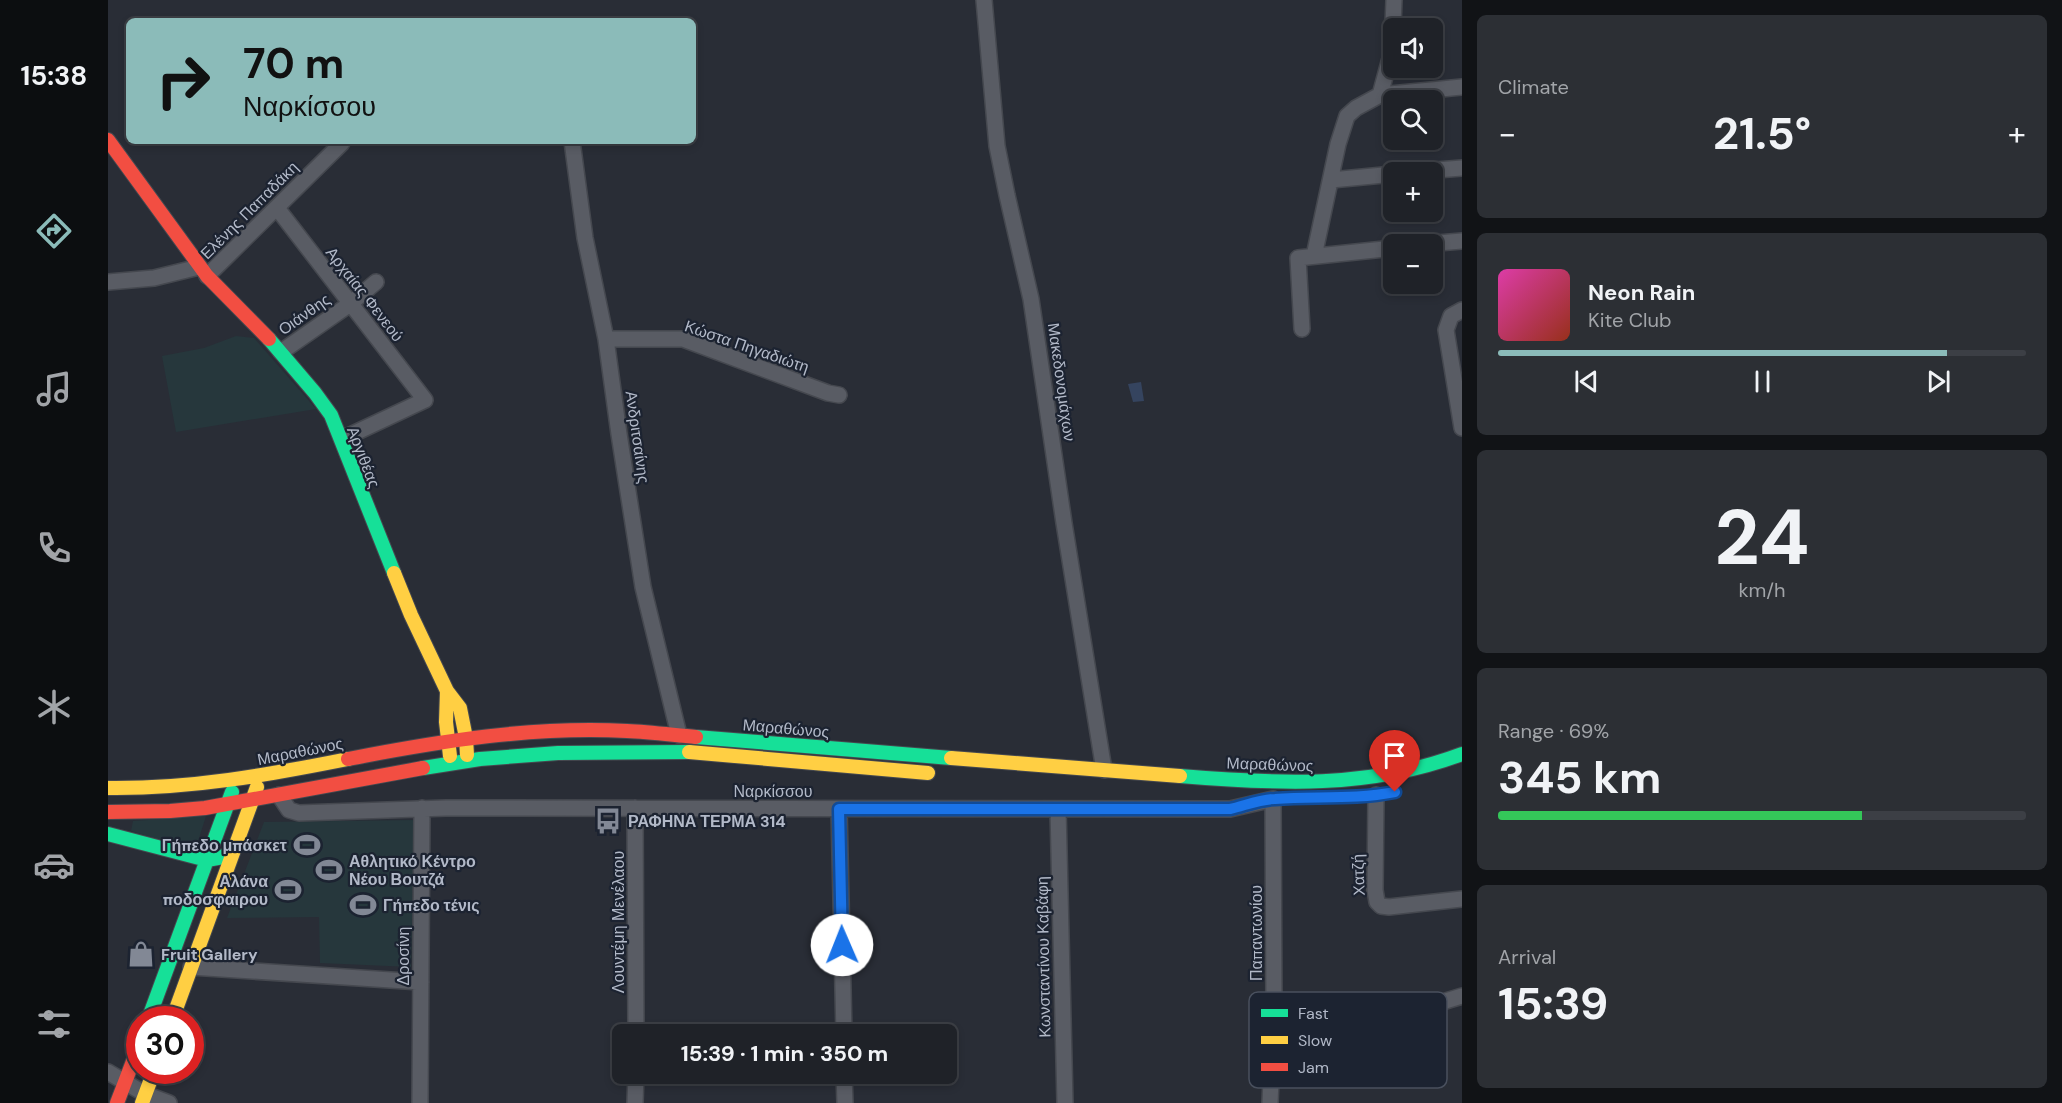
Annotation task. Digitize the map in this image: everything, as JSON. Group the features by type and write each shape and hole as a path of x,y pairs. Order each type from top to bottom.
{"main road":[{"name":"Αργιθέας","path":"108,140 203,272 281,352 330,415 342,439 364,502 411,615 447,691 460,708 466,738 467,761"},
{"path":"447,691 446,722 451,764"},
{"name":"Μαραθώνος","path":"108,789 170,788 237,780 466,738 495,734 573,730 679,735 1247,782 1326,782 1391,776 1462,754"},
{"name":"Μαραθώνος","path":"108,812 170,812 253,800 467,761 558,753 679,751 945,774"},
{"path":"177,1006 262,775"},
{"path":"153,1006 237,780"},
{"name":"Μαραθώνος","path":"1214,795 1278,799"},
{"path":"108,834 207,860 225,857 236,847"},
{"path":"117,1103 125,1081"},
{"path":"144,1099 149,1084"}],"street":[{"name":"Μακεδονομάχων","path":"984,0 997,146 1031,299 1104,770"},
{"path":"1380,95 1392,51 1394,0"},
{"path":"1314,256 1338,144 1347,116 1356,108 1380,95 1462,87"},
{"name":"Ελένης Παπαδάκη","path":"203,272 277,208 341,144"},
{"name":"Ανδριτσαίνης","path":"572,144 585,238 606,339 643,588 679,735"},
{"path":"1443,170 1462,168"},
{"path":"1331,180 1383,175"},
{"name":"Αρχαίας Φενεού","path":"277,208 425,400 342,439"},
{"path":"1443,243 1462,241"},
{"path":"1302,329 1298,258 1383,249"},
{"path":"108,282 203,272"},
{"name":"Οιάνθης","path":"281,352 350,304 376,282"},
{"path":"1462,310 1450,316 1446,330 1462,428"},
{"name":"Κώστα Πηγαδιώτη","path":"606,339 683,339 828,393 839,395"},
{"name":"Ναρκίσσου","path":"279,795 290,810 299,813 422,808 1230,809 1278,799"},
{"name":"Χατζή","path":"1375,795 1377,902 1381,906 1389,907 1462,899"},
{"name":"Παπαντωνίου","path":"1274,992 1278,799"},
{"name":"Δροσίνη","path":"420,1103 422,808"},
{"name":"Λουντέμη Μενέλαου","path":"635,808 636,1024"},
{"path":"839,809 844,1024"},
{"name":"Κωνσταντίνου Καβάφη","path":"1058,809 1065,1103"},
{"path":"191,967 421,982"},
{"path":"1447,1001 1462,996"},
{"path":"108,1072 125,1081 144,1099 169,1103"},
{"path":"635,1103 636,1084"},
{"path":"844,1084 845,1103"},
{"name":"Παπαντωνίου","path":"1270,1103 1271,1088"}],"shaded area":[{"path":"236,336 254,338 316,409 176,432 162,356 204,348"},
{"path":"206,816 195,851 131,831 133,821"},
{"name":"Αθλητικό Κέντρο Νέου Βουτζά","path":"414,820 411,967 320,963 319,917 227,918 264,822"}],"water":[{"path":"1141,382 1144,401 1133,402 1128,384"}],"traffic: fast":[{"path":"269,339 331,415 394,573"},
{"path":"696,737 951,758"},
{"path":"423,768 480,759 558,753 689,752"},
{"path":"1180,776 1252,781 1322,781 1392,773 1462,754"},
{"path":"153,1006 232,792"},
{"path":"108,834 207,860 223,857 235,847"}],"traffic: slow":[{"path":"394,573 447,691 460,708 467,755"},
{"path":"447,691 446,722 450,756"},
{"path":"689,752 928,773"},
{"path":"951,758 1180,776"},
{"path":"108,788 139,788 229,780 348,759"},
{"path":"177,1006 257,787"},
{"path":"142,1103 149,1084"}],"traffic: jam":[{"path":"108,140 207,276 269,339"},
{"path":"348,759 417,746 522,733 636,731 696,737"},
{"path":"108,812 205,808 423,768"},
{"path":"117,1103 126,1080"}],"place":[{"name":"ΡΑΦΗΝΑ ΤΕΡΜΑ 314","path":"608,821"},
{"name":"Γήπεδο μπάσκετ","path":"307,845"},
{"name":"Αθλητικό Κέντρο Νέου Βουτζά","path":"329,870"},
{"name":"Αλάνα ποδοσφαιρου","path":"288,890"},
{"name":"Γήπεδο τένις","path":"363,905"},
{"name":"Fruit Gallery","path":"141,954"}],"route":[{"path":"842,945 839,809 1230,809 1273,799 1327,799 1395,792"}]}
